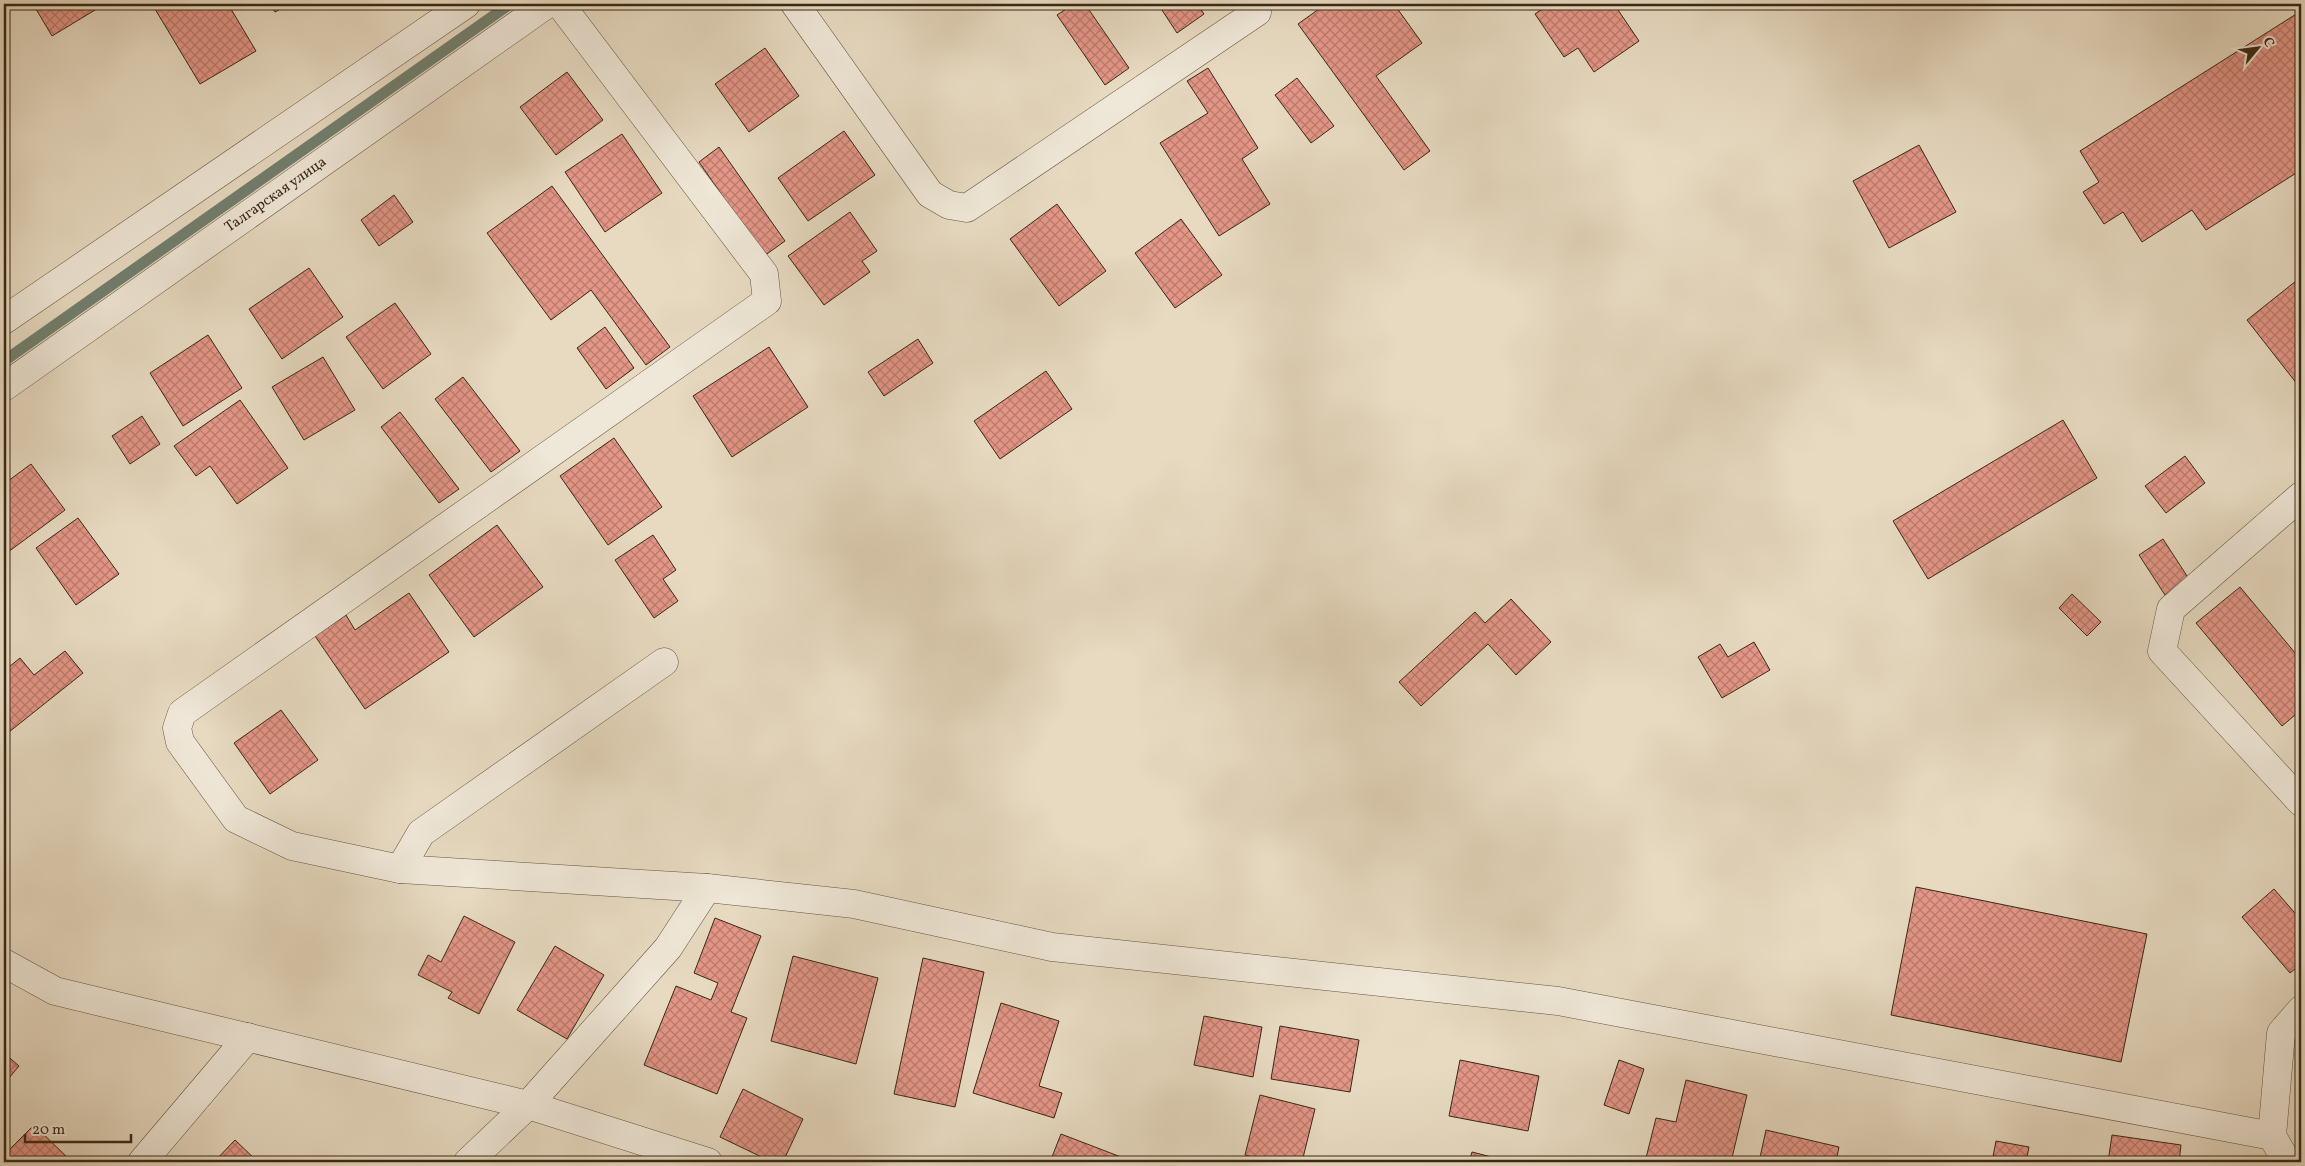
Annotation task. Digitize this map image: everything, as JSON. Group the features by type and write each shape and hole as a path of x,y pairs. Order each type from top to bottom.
{"street":[{"path":"4,320 466,4"},
{"name":"Талгарская улица","path":"4,387 547,4"},
{"path":"560,4 764,274 767,301 182,713 177,728 180,742 236,819 292,846 400,869 707,888 854,904 1052,947 1558,1001 2272,1136"},
{"path":"795,4 930,194 949,205 967,208 1257,12"},
{"path":"2301,496 2171,609 2162,652 2301,802"},
{"path":"400,869 421,833 664,662"},
{"path":"468,1162 528,1105 668,948 707,888"},
{"path":"4,962 55,991 528,1105 708,1162"},
{"path":"2287,1162 2272,1136 2281,1033 2301,1010"},
{"path":"142,1162 248,1037"}],"building":[{"path":"33,4 105,4 52,36"},
{"path":"152,4 228,4 256,51 200,84"},
{"path":"270,4 290,4 275,12"},
{"path":"1074,4 1085,4 1129,68 1105,85 1057,15"},
{"path":"1158,4 1197,4 1204,14 1177,33"},
{"path":"1326,4 1350,4 1351,6 1354,4 1394,4 1422,43 1376,76 1430,151 1404,170 1298,24"},
{"path":"1549,4 1591,4 1595,10 1604,4 1614,4 1639,41 1594,72 1578,48 1564,57 1535,14"},
{"path":"2301,11 2301,170 2206,230 2192,210 2142,242 2123,212 2104,224 2083,192 2099,182 2080,151"},
{"path":"765,48 799,96 749,132 715,84"},
{"path":"1208,68 1258,148 1242,159 1270,204 1219,236 1160,143 1208,113 1187,81"},
{"path":"567,72 603,120 556,155 520,107"},
{"path":"1297,78 1334,126 1311,143 1275,95"},
{"path":"844,131 875,175 808,221 778,178"},
{"path":"622,134 662,193 605,232 565,172"},
{"path":"1919,145 1956,212 1889,248 1853,181"},
{"path":"719,147 785,241 764,256 699,162"},
{"path":"552,186 670,347 646,365 591,290 551,320 487,233"},
{"path":"394,195 413,222 379,246 361,220"},
{"path":"1057,204 1106,271 1059,306 1010,239"},
{"path":"850,212 877,251 862,261 870,272 824,305 788,256"},
{"path":"1181,219 1222,275 1175,308 1135,253"},
{"path":"309,268 343,317 282,359 249,309"},
{"path":"2301,277 2301,389 2247,320"},
{"path":"395,303 431,354 383,389 346,337"},
{"path":"605,327 634,368 606,389 577,348"},
{"path":"208,335 242,388 183,426 150,373"},
{"path":"918,339 933,363 884,396 868,372"},
{"path":"769,347 808,407 732,457 693,396"},
{"path":"323,357 355,410 304,440 272,387"},
{"path":"1046,371 1072,409 1000,459 974,421"},
{"path":"463,377 520,451 491,472 435,399"},
{"path":"240,400 288,468 237,504 210,466 196,476 174,446"},
{"path":"400,412 459,489 439,503 381,427"},
{"path":"142,416 160,444 130,464 112,436"},
{"path":"2063,420 2097,478 1928,579 1893,521"},
{"path":"614,438 662,507 608,545 560,476"},
{"path":"2185,456 2205,483 2166,513 2145,486"},
{"path":"31,464 65,510 4,555 4,484"},
{"path":"78,518 119,574 76,605 36,548"},
{"path":"497,525 543,587 474,637 429,575"},
{"path":"653,535 676,570 663,579 678,601 654,618 615,560"},
{"path":"2163,539 2189,579 2165,595 2139,555"},
{"path":"2240,587 2301,660 2301,710 2282,726 2196,623"},
{"path":"409,593 449,652 365,709 315,636 346,615 355,630"},
{"path":"2072,594 2101,622 2087,636 2059,608"},
{"path":"1511,599 1551,642 1516,675 1488,644 1421,706 1399,682 1475,612 1485,623"},
{"path":"1754,642 1770,670 1722,698 1698,657 1720,644 1728,657"},
{"path":"65,651 83,673 9,732 4,725 4,671 20,658 34,675"},
{"path":"281,710 318,760 270,794 234,743"},
{"path":"1916,887 2147,934 2121,1062 1891,1015"},
{"path":"2274,889 2301,920 2301,964 2290,973 2242,917"},
{"path":"464,916 515,942 479,1014 448,998 452,992 418,975 428,955 441,962"},
{"path":"715,918 761,936 731,1012 747,1018 717,1094 644,1065 676,986 711,1000 718,983 694,973"},
{"path":"555,946 604,975 567,1039 517,1010"},
{"path":"793,956 878,978 856,1064 771,1041"},
{"path":"923,958 984,972 955,1107 894,1094"},
{"path":"1001,1003 1059,1021 1039,1086 1062,1093 1054,1118 973,1093"},
{"path":"1204,1016 1262,1027 1253,1077 1194,1065"},
{"path":"1280,1026 1359,1040 1350,1092 1271,1079"},
{"path":"4,1053 19,1066 4,1084"},
{"path":"1460,1060 1539,1076 1528,1131 1449,1116"},
{"path":"1619,1060 1644,1069 1629,1114 1604,1105"},
{"path":"1686,1080 1747,1095 1731,1162 1645,1162 1656,1118 1676,1122"},
{"path":"743,1089 803,1119 783,1162 772,1162 720,1137"},
{"path":"1260,1095 1315,1109 1302,1162 1272,1162 1245,1155"},
{"path":"34,1125 72,1162 4,1162 4,1155"},
{"path":"1766,1130 1839,1147 1836,1162 1759,1162"},
{"path":"1061,1134 1121,1157 1119,1162 1050,1162"},
{"path":"2112,1135 2181,1145 2179,1162 2108,1162"},
{"path":"235,1140 258,1162 214,1162"},
{"path":"1996,1141 2029,1147 2026,1162 1992,1162"},
{"path":"1472,1152 1511,1162 1469,1162"}],"waterway":[{"path":"4,361 510,4"}]}
